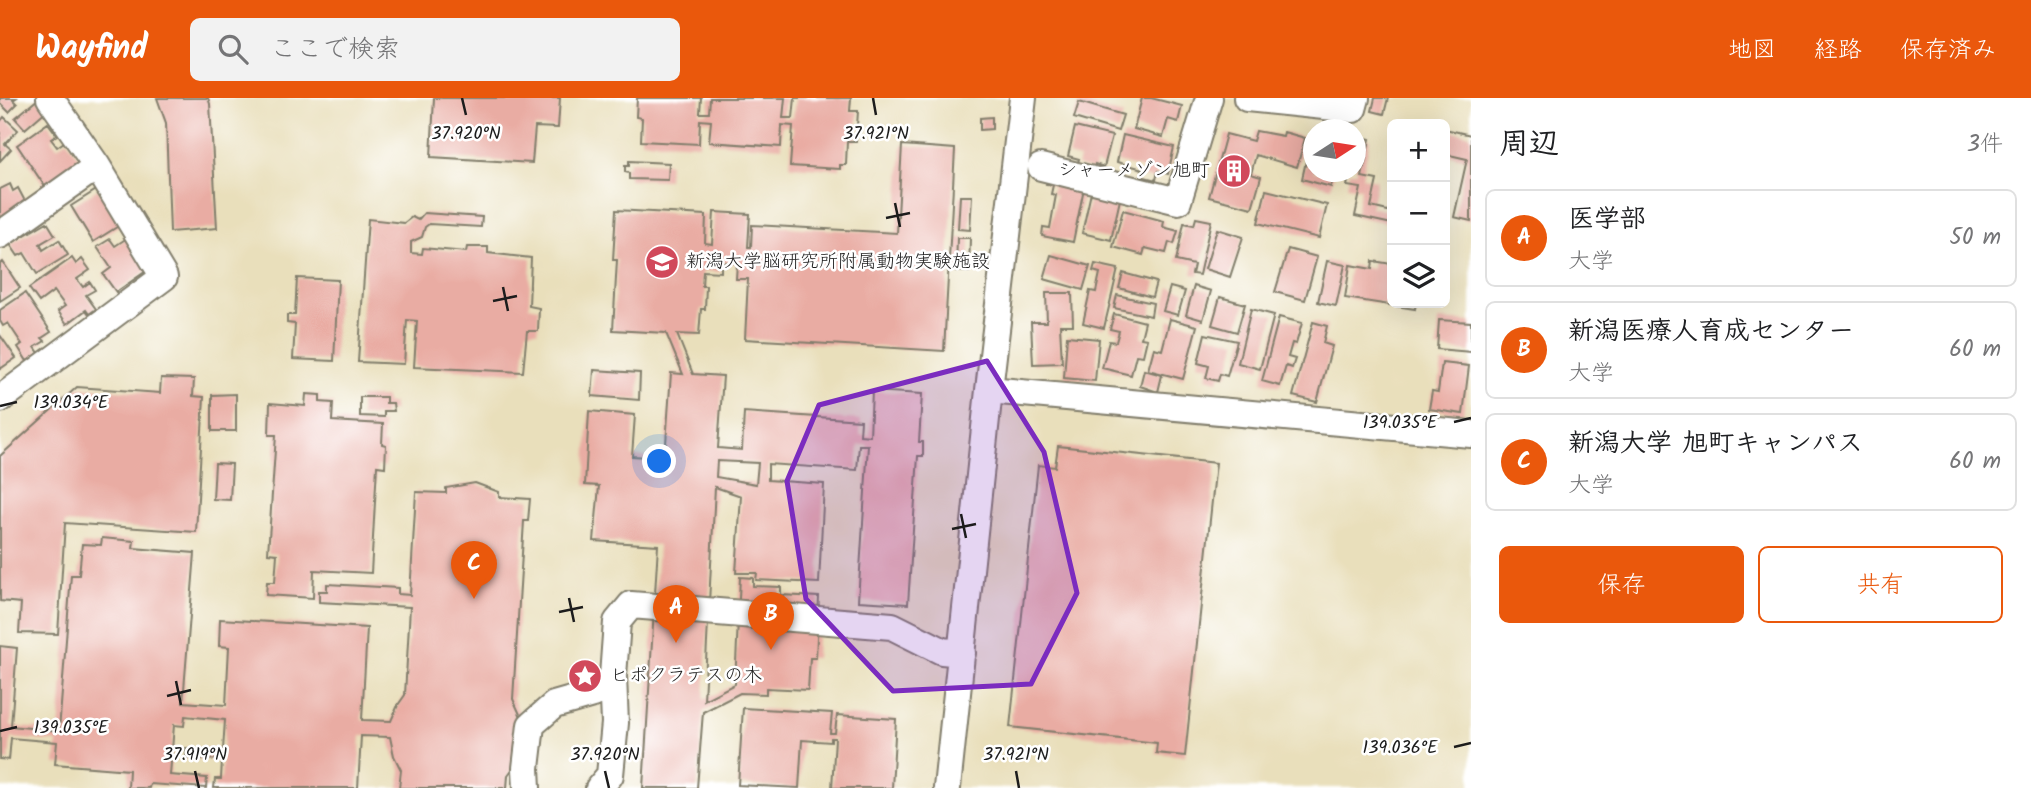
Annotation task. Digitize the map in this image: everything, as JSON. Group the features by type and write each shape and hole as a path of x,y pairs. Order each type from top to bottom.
{"street":[{"path":"0,399 164,277 97,166 50,98"},
{"path":"947,788 1023,98"},
{"path":"1041,167 1178,201 1209,98"},
{"path":"1247,98 1354,104"},
{"path":"0,235 97,166"},
{"path":"989,390 1471,434"},
{"path":"599,788 610,775 615,723 613,676 617,622 631,605 892,625 942,651 962,653"},
{"path":"527,788 526,768 531,725 554,705 596,693 613,676"}],"highlighted area":[{"path":"987,361 1044,452 1077,593 1031,684 893,691 806,599 787,481 819,405"}],"building":[{"path":"0,98 16,98 13,100 17,104 9,112 0,103"},
{"path":"157,98 208,98 217,228 170,232 166,123"},
{"path":"434,98 560,98 558,128 535,127 532,163 431,157"},
{"path":"637,98 701,98 700,113 709,113 710,98 785,98 783,118 793,118 795,98 851,98 850,111 858,111 856,141 847,141 846,165 840,165 840,169 790,166 793,126 782,125 781,147 709,142 711,121 700,120 699,144 641,141 642,118 636,117"},
{"path":"1142,98 1182,106 1178,122 1168,119 1163,137 1134,129"},
{"path":"1375,98 1388,98 1384,114 1372,111"},
{"path":"38,99 47,110 25,129 15,118"},
{"path":"1079,102 1123,115 1118,131 1074,118"},
{"path":"4,117 18,130 5,144 11,149 0,161 0,122"},
{"path":"992,117 992,129 980,130 980,118"},
{"path":"48,123 57,135 51,139 57,147 67,140 82,163 46,188 17,145"},
{"path":"1075,127 1112,136 1104,167 1095,164 1094,171 1077,166 1079,159 1068,156"},
{"path":"1450,130 1471,135 1471,221 1454,217 1467,159 1450,155"},
{"name":"シャーメゾン旭町","path":"1256,131 1283,136 1284,132 1303,137 1297,167 1256,155 1251,174 1261,177 1252,208 1209,197 1226,134 1253,141"},
{"path":"1123,135 1174,147 1168,174 1158,171 1156,180 1141,176 1143,169 1117,162"},
{"path":"1366,138 1370,139 1366,158"},
{"path":"902,145 955,149 944,351 745,339 748,279 736,279 737,263 721,262 721,272 703,271 702,286 706,286 705,309 701,309 699,335 677,334 693,374 723,376 718,448 742,450 744,412 861,420 860,435 870,436 872,391 922,394 919,442 923,442 923,456 918,456 908,604 858,601 868,445 859,445 857,470 768,464 768,480 824,484 819,583 756,580 757,573 736,573 741,496 715,487 704,700 735,684 740,577 753,578 753,586 781,587 781,595 819,597 816,658 810,658 808,690 766,688 766,694 740,693 703,712 697,788 643,788 658,545 594,541 599,486 585,485 589,411 635,415 632,456 665,458 671,373 683,374 666,333 613,330 617,260 613,260 616,210 706,215 705,243 712,244 714,212 750,214 748,247 751,247 752,225 897,233","holes":["717,461 758,463 756,484 716,477"]},
{"path":"629,161 669,163 668,180 629,179 625,166 629,166"},
{"path":"1048,176 1085,183 1073,242 1042,236 1043,227 1050,228 1056,195 1051,194 1053,185 1046,184"},
{"path":"1366,178 1377,180 1371,207 1387,211 1387,223 1355,216 1361,188 1347,186 1348,182 1366,182"},
{"path":"1313,182 1332,182 1331,187"},
{"path":"10,184 13,191 18,188 27,205 0,218 0,189"},
{"path":"1092,188 1121,195 1111,240 1082,233"},
{"path":"98,189 120,225 93,242 71,206"},
{"path":"1266,190 1327,205 1319,238 1258,223"},
{"path":"960,196 972,196 970,230 958,229"},
{"path":"1123,210 1164,221 1163,227 1178,231 1174,244 1169,242 1166,253 1145,248 1143,255 1113,247"},
{"path":"424,213 482,217 481,227 429,224 422,237 411,242 411,253 422,254 423,248 466,252 467,247 488,247 488,253 531,258 529,306 539,308 538,331 527,331 523,372 414,367 417,321 407,320 404,364 358,362 368,219 404,223 412,217 418,220"},
{"path":"1196,218 1211,221 1199,275 1192,274 1194,265 1176,261 1184,223 1194,225"},
{"path":"47,222 55,235 40,244 43,250 59,240 68,255 37,274 24,253 18,256 10,244"},
{"path":"1217,229 1243,237 1230,277 1205,269"},
{"path":"127,238 149,269 116,292 103,274 111,268 97,247 110,239 115,246"},
{"path":"957,238 970,238 969,272 956,271"},
{"path":"1288,249 1317,257 1305,300 1275,292"},
{"path":"1051,255 1090,266 1083,290 1044,279"},
{"path":"72,258 76,264 82,259 90,270 77,279 83,287 90,282 95,290 86,295 96,309 89,314 86,310 67,324 58,311 65,306 54,291 39,302 29,288"},
{"path":"1327,261 1345,265 1336,306 1318,302"},
{"path":"1373,261 1387,263 1387,305 1345,298 1350,265 1372,269"},
{"path":"3,262 20,288 0,301 0,264"},
{"path":"1095,264 1118,269 1104,328 1083,323 1090,291 1096,292 1100,273 1093,271"},
{"path":"1123,273 1156,282 1152,297 1119,288"},
{"path":"297,278 338,280 334,361 293,359 295,324 287,323 287,315 295,315"},
{"path":"1194,286 1211,291 1203,320 1186,315"},
{"path":"1170,287 1185,291 1178,315 1163,311"},
{"path":"25,293 51,332 42,338 45,341 35,347 39,353 27,361 18,347 22,344 8,323 3,326 0,321 0,310"},
{"path":"1046,293 1072,293 1073,325 1060,325 1062,363 1033,364 1031,322 1047,322"},
{"path":"1117,295 1153,303 1151,316 1114,308"},
{"path":"1220,297 1245,304 1237,332 1212,325"},
{"path":"1251,309 1274,315 1260,369 1238,363"},
{"path":"1114,314 1145,322 1141,338 1147,339 1143,356 1136,355 1131,375 1102,368 1109,341 1116,342 1119,331 1110,329"},
{"path":"1279,317 1302,323 1296,344 1292,343 1288,357 1295,359 1292,368 1286,366 1280,386 1262,381"},
{"path":"1170,319 1197,326 1183,379 1148,370 1154,348 1162,350"},
{"path":"1439,320 1471,322 1471,352 1437,349"},
{"path":"1313,322 1327,326 1323,343 1332,346 1317,402 1293,396"},
{"path":"1205,334 1237,341 1227,376 1220,374 1218,381 1206,378 1209,366 1198,363"},
{"path":"0,335 16,358 0,369"},
{"path":"1067,336 1099,339 1095,381 1064,378"},
{"path":"1442,363 1469,366 1463,414 1429,409 1432,391 1438,392"},
{"path":"594,370 640,373 639,400 592,396"},
{"path":"1144,370 1162,375 1158,392 1140,386"},
{"path":"161,378 194,379 193,396 204,397 196,532 65,523 58,634 19,633 21,603 0,601 0,456 77,387 160,393"},
{"path":"236,394 236,431 212,431 212,395"},
{"path":"306,394 320,395 320,402 333,403 332,421 383,424 385,467 377,466 371,573 314,570 313,598 266,595 267,582 275,582 277,554 268,553 276,435 269,435 270,403 305,406"},
{"path":"360,397 386,397 386,403 393,403 394,411 384,411 384,417 360,416"},
{"path":"1058,446 1216,463 1185,756 1156,753 1157,743 1010,727 1038,465 1055,467"},
{"path":"215,463 232,464 230,500 213,499"},
{"path":"475,483 499,492 499,497 530,499 528,521 524,521 513,699 523,721 519,760 508,775 507,788 399,788 401,770 394,756 390,737 361,736 358,788 214,788 215,779 221,779 222,760 186,758 186,748 223,750 225,720 185,716 184,726 174,725 170,775 207,778 206,788 150,784 149,788 128,788 129,770 55,764 57,742 11,738 9,760 0,759 0,646 17,648 11,726 59,731 71,575 79,575 82,544 101,545 102,538 134,541 133,548 195,553 183,702 226,705 229,647 219,646 220,619 367,628 362,720 391,721 405,695 410,607 319,602 319,591 327,591 327,584 398,588 398,594 410,595 416,492 446,493 446,488"},
{"path":"743,708 832,713 830,733 835,733 837,715 896,719 892,788 832,788 835,738 831,738 831,742 802,740 799,788 738,785"}],"place":[{"name":"シャーメゾン旭町","path":"1234,171"},
{"name":"新潟大学脳研究所附属動物実験施設","path":"662,262"},
{"name":"新潟大学 旭町キャンパス","path":"474,599"},
{"name":"医学部","path":"676,643"},
{"name":"新潟医療人育成センター","path":"771,650"},
{"name":"ヒポクラテスの木","path":"585,676"}]}
